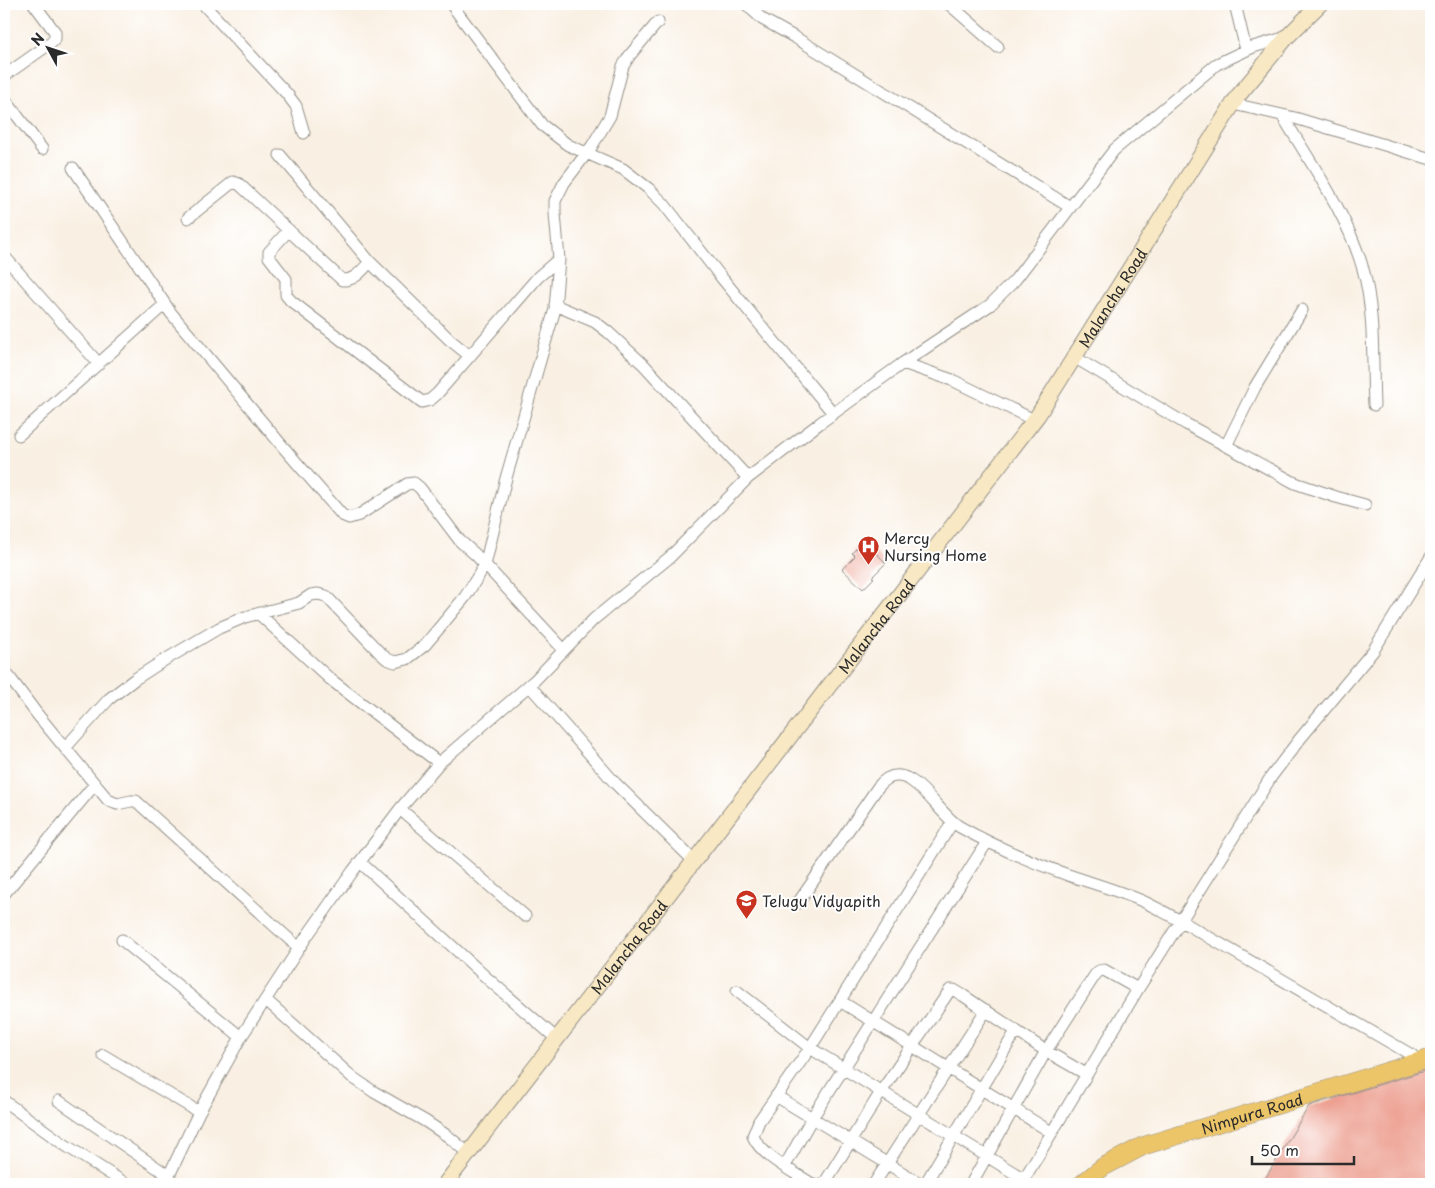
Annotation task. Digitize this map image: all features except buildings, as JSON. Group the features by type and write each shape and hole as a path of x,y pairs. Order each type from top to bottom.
{"main road":[{"name":"Nimpura Road","path":"1082,1184 1102,1167 1143,1146 1427,1060"}],"street":[{"path":"4,76 55,39 55,32 34,4"},
{"path":"203,4 287,94 296,106 304,133"},
{"path":"451,4 542,125 568,145 623,169 649,189 664,204 721,277 833,413"},
{"path":"746,4 762,19 1070,207"},
{"path":"949,4 998,47"},
{"path":"1235,4 1246,50"},
{"name":"Malancha Road","path":"445,1184 1034,420 1232,104 1287,37 1320,4"},
{"path":"65,748 109,700 135,679 219,628 245,617 299,603 311,595 326,596 387,659 395,662 407,659 425,645 465,597 486,565 506,478 555,304 559,259 555,201 564,183 586,154 610,116 623,66 658,22"},
{"path":"59,1101 167,1180 199,1112 241,1037 299,948 400,809 439,763 529,685 594,619 670,558 748,478 833,413 903,363 990,305 1015,280 1114,150 1217,64 1253,47 1287,37"},
{"path":"4,98 42,149"},
{"path":"1232,104 1282,115 1431,159"},
{"path":"1282,115 1338,208 1363,270 1370,304 1374,405"},
{"path":"280,156 370,262 450,340 470,356"},
{"path":"73,168 171,313 342,515 349,518 359,515 407,484 414,483 420,488 460,541 486,565 564,650"},
{"path":"188,218 233,182 239,184 342,280 354,278 370,262"},
{"path":"289,230 269,252 269,257 286,279 286,295 291,301 422,402 430,400 538,276 559,259"},
{"path":"4,256 100,364"},
{"path":"19,435 165,304"},
{"path":"555,304 595,322 644,364 748,478"},
{"path":"1226,446 1255,387 1302,310"},
{"path":"1074,357 1186,424 1295,483 1365,505"},
{"path":"903,363 952,380 1034,420"},
{"path":"737,991 810,1048 988,1157 1022,1182 1138,989 1271,777 1299,740 1373,651 1431,556"},
{"path":"260,614 330,678 439,763"},
{"path":"4,670 65,748 113,803 136,801 299,948"},
{"path":"529,685 614,783 694,861"},
{"path":"798,903 884,778 902,776 915,782 952,823 987,842 1067,874 1141,900 1427,1060"},
{"path":"4,894 95,784"},
{"path":"400,809 525,916"},
{"path":"812,1184 764,1152 756,1144 753,1136 759,1121 810,1048 952,823"},
{"path":"785,1166 812,1118 987,842"},
{"path":"360,862 557,1039"},
{"path":"122,940 241,1037"},
{"path":"971,1184 988,1157 1046,1050 1099,971 1108,972 1138,989"},
{"path":"824,1184 881,1092 950,990 954,990 1086,1074"},
{"path":"266,1000 352,1077 425,1121 469,1154"},
{"path":"840,1000 1051,1132"},
{"path":"874,1184 986,1010"},
{"path":"925,1184 1016,1031"},
{"path":"103,1056 199,1112"},
{"path":"776,1096 921,1184"},
{"path":"4,1101 62,1143 126,1184"}],"place":[{"name":"Mercy Nursing Home","path":"868,565"},
{"name":"Telugu Vidyapith","path":"746,919"}]}
